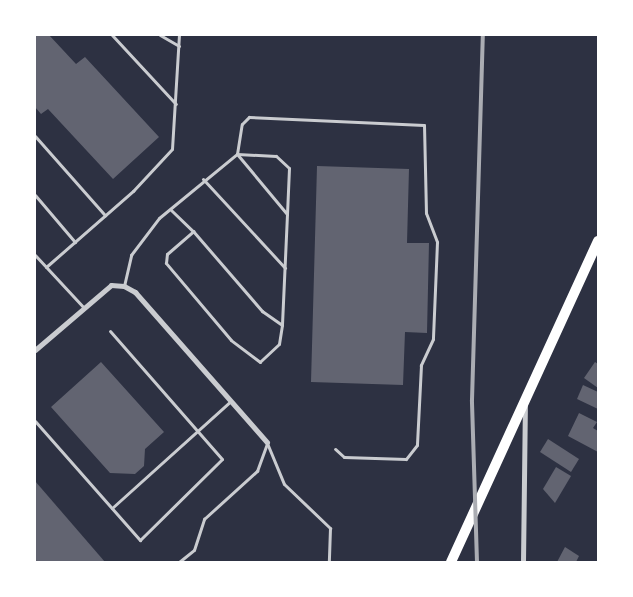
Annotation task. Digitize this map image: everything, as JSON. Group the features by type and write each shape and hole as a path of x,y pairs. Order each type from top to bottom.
{"main road":[{"path":"451,562 525,406 598,241"}],"street":[{"path":"35,350 110,285 124,286 135,292 267,442"},
{"path":"523,562 525,406"}],"lane":[{"path":"112,35 176,104"},
{"path":"160,35 179,46"},
{"path":"46,267 105,215 172,149 180,35"},
{"path":"287,214 237,154 242,124 249,117 424,125 426,213 437,242 433,339 421,366 418,445 406,458 344,456 335,449"},
{"path":"35,136 105,215"},
{"path":"124,286 131,255 159,218 171,210 203,179 237,154 276,156 290,168 282,324 279,344 260,362 231,340 166,263 167,254 193,231"},
{"path":"203,179 285,268"},
{"path":"35,196 75,242"},
{"path":"171,210 193,231 262,311 282,324"},
{"path":"35,255 84,308"},
{"path":"35,421 140,540 222,459 110,331"},
{"path":"112,508 231,401"},
{"path":"179,562 194,550 204,519 257,471 267,442"},
{"path":"267,442 284,484 330,528 329,562"}],"building":[{"path":"35,35 49,35 76,64 85,57 159,137 113,179 48,109 41,114 35,107"},
{"path":"317,166 409,169 407,243 429,243 427,333 405,332 403,385 311,382"},
{"path":"101,362 164,432 145,449 144,466 135,474 110,473 51,407"},
{"path":"595,362 598,364 598,388 584,378"},
{"path":"583,385 598,392 598,409 577,399"},
{"path":"579,413 597,422 593,428 598,431 598,452 568,436"},
{"path":"548,439 579,459 571,472 540,452"},
{"path":"556,467 571,476 555,503 543,489"},
{"path":"35,481 105,562 35,562"},
{"path":"565,547 579,556 576,562 557,562"}],"railway":[{"path":"477,562 472,400 483,35"}]}
